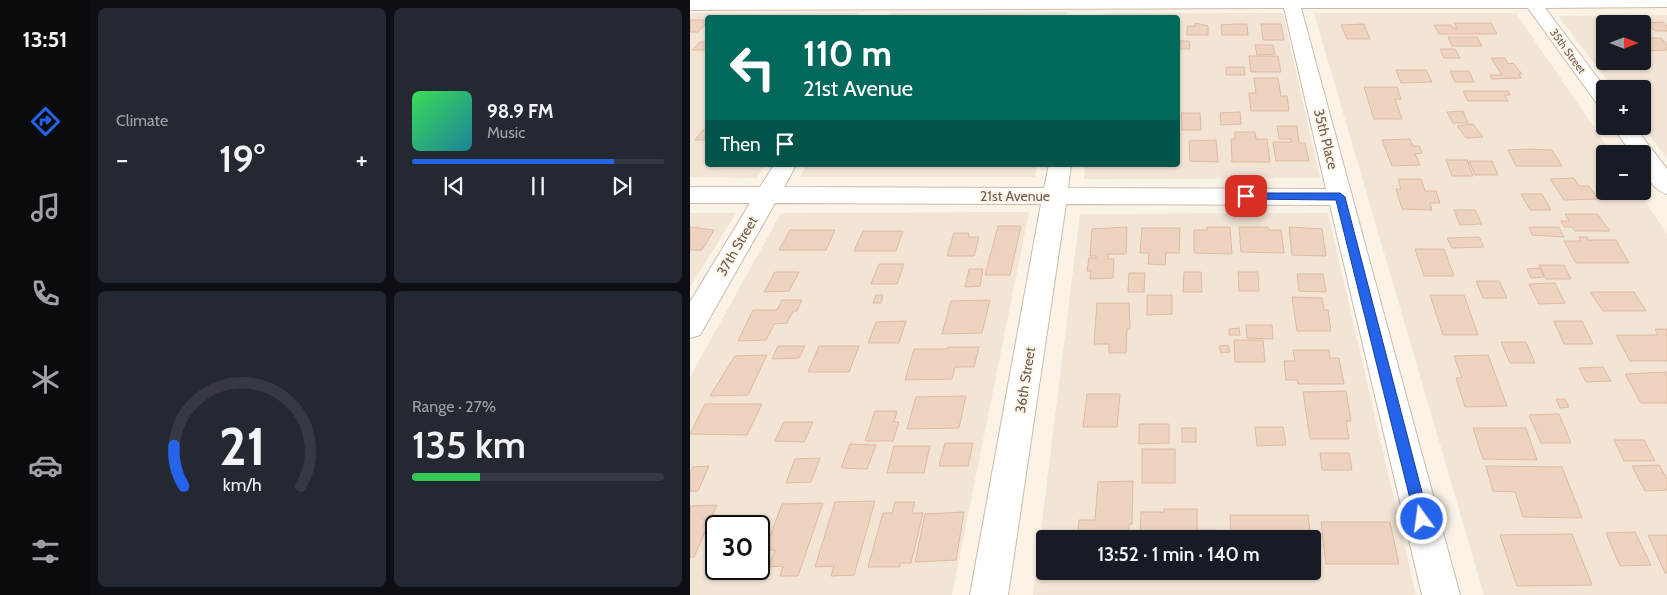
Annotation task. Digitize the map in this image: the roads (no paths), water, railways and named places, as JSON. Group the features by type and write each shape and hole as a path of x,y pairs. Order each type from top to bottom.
{"street":[{"name":"35th Street","path":"1532,1 1596,89"},
{"path":"691,2 1086,11 1291,3 1667,2"},
{"name":"35th Place","path":"1291,3 1441,595"},
{"path":"1630,135 1667,186"},
{"name":"37th Street","path":"690,326 784,167"},
{"name":"36th Street","path":"989,595 1060,167"},
{"name":"21st Avenue","path":"690,195 1340,197"}]}
